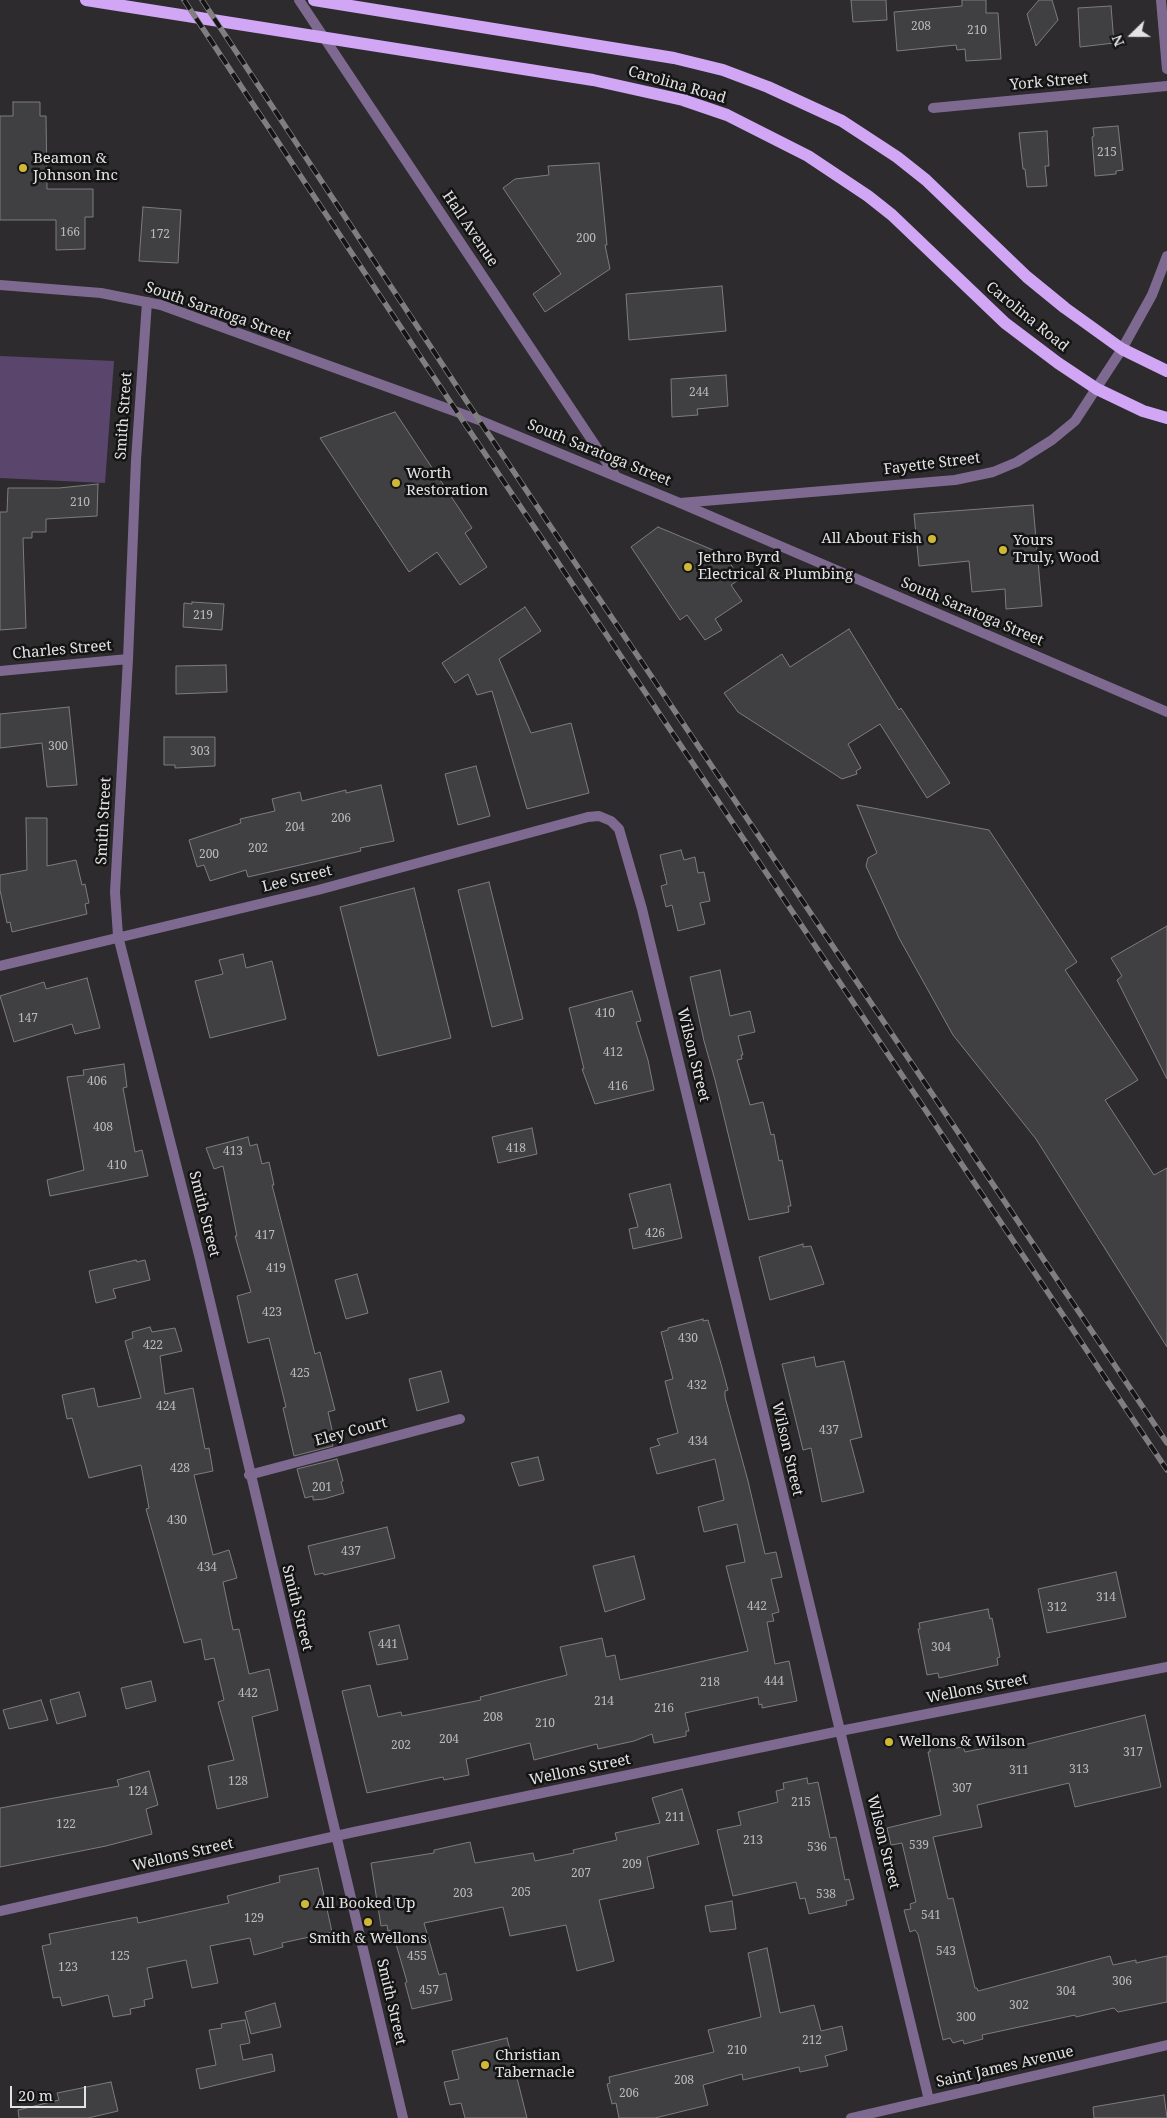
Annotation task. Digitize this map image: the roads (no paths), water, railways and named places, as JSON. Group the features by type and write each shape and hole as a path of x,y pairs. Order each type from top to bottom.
{"main road":[{"name":"Carolina Road","path":"86,0 593,80 683,100 727,115 768,134 808,156 874,201 892,215 1005,323 1030,344 1096,389 1143,411 1167,418"},
{"name":"Carolina Road","path":"314,0 674,58 723,70 809,104 842,122 897,157 926,180 1027,277 1122,350 1167,371"}],"street":[{"name":"Hall Avenue","path":"299,0 615,475"},
{"path":"1161,0 1167,69"},
{"name":"York Street","path":"933,108 1167,86"},
{"name":"Fayette Street","path":"680,503 956,480 993,472 1017,462 1052,440 1075,421 1122,350 1152,295 1167,256"},
{"name":"South Saratoga Street","path":"0,285 100,292 147,302 471,418 615,475 1167,712"},
{"name":"Smith Street","path":"147,302 136,460 128,658 115,892 118,936 199,1255 249,1475 403,2118"},
{"name":"Charles Street","path":"0,671 128,658"},
{"name":"Lee Street","path":"0,966 118,936 318,890 588,817 599,816"},
{"name":"Wilson Street","path":"599,816 611,821 619,829 642,909 929,2100"},
{"name":"Eley Court","path":"249,1475 460,1419"},
{"name":"Wellons Street","path":"0,1911 337,1836 840,1731 1167,1666"},
{"name":"Saint James Avenue","path":"851,2118 1167,2045"}],"railway":[{"path":"184,0 457,412 1167,1470"},
{"path":"202,0 479,420 1167,1443"}],"place":[{"name":"Beamon & Johnson Inc","path":"23,168"},
{"name":"Worth Restoration","path":"396,483"},
{"name":"All About Fish","path":"932,539"},
{"name":"Yours Truly, Wood","path":"1003,550"},
{"name":"Jethro Byrd Electrical & Plumbing","path":"688,567"},
{"name":"Wellons & Wilson","path":"889,1742"},
{"name":"All Booked Up","path":"305,1904"},
{"name":"Smith & Wellons","path":"368,1922"},
{"name":"Christian Tabernacle","path":"485,2065"}]}
